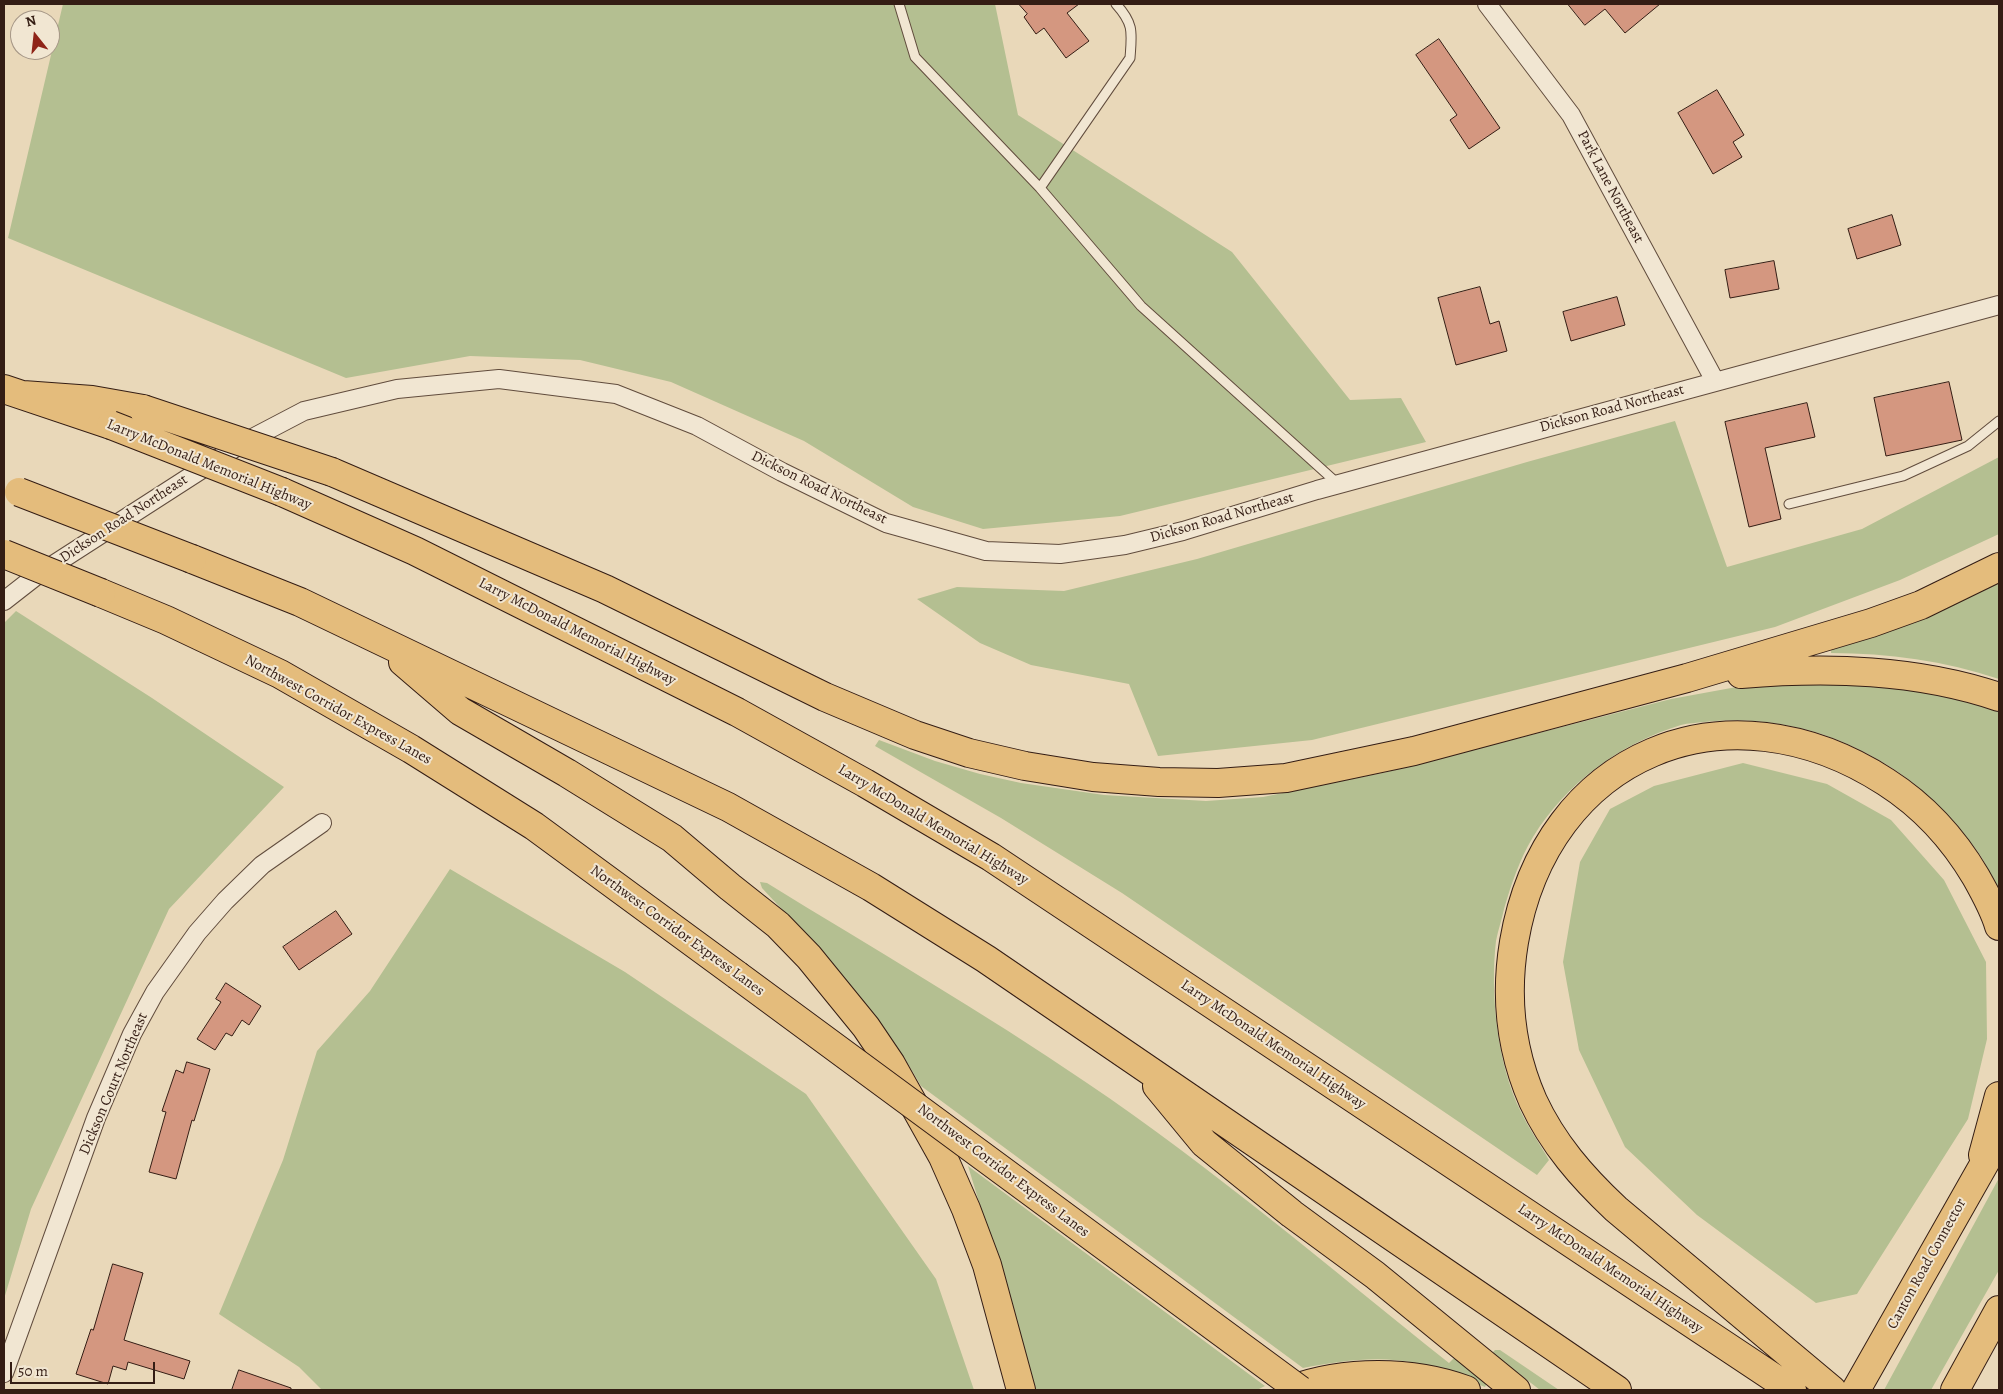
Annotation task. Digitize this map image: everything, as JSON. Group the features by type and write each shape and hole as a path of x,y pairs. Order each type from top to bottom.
{"highway":[{"path":"13,392 92,400 143,409 332,472 605,589 880,722 969,753 1025,766 1093,777 1159,782 1218,782 1286,778 1414,751 1687,678 1871,623 1929,601 1999,567"},
{"name":"Larry McDonald Memorial Highway","path":"13,392 110,425 282,492 415,551 737,712 866,783 983,852 1792,1390"},
{"path":"12,489 300,602 728,807 887,897 986,959 1617,1390"},
{"name":"Northwest Corridor Express Lanes","path":"4,554 166,620 280,674 411,749 534,826 1300,1390"},
{"path":"376,638 460,711 568,773 672,838 778,925 809,958 866,1027 891,1064 943,1157 987,1264 1021,1390"},
{"path":"1687,678 1791,670 1858,671 1922,678 1999,697"},
{"path":"1832,1390 1616,1209 1588,1182 1563,1152 1546,1127 1522,1072 1515,1043 1510,1005 1511,961 1517,927 1532,878 1552,839 1577,805 1607,777 1640,757 1678,742 1719,735 1764,737 1800,743 1840,756 1875,774 1909,797 1939,824 1962,853 1982,887 1999,926"},
{"path":"1137,1061 1204,1143 1292,1214 1375,1275 1516,1390"},
{"path":"1979,1172 1999,1096"},
{"name":"Canton Road Connector","path":"1856,1390 1999,1138"},
{"path":"1959,1383 1999,1310"},
{"path":"1290,1390 1341,1378 1380,1375 1420,1378 1466,1390"}],"street":[{"name":"Park Lane Northeast","path":"1487,4 1571,115 1714,381"},
{"name":"Dickson Road Northeast","path":"4,601 36,576 241,444 304,411 397,389 499,379 616,394 697,426 886,523 986,551 1060,554 1125,545 1183,530 1338,484 1999,305"},
{"name":"Dickson Court Northeast","path":"4,1373 96,1118 132,1034 155,992 197,933 225,901 262,865 322,823"}],"lane":[{"path":"899,4 915,57 1040,188 1141,306 1338,484"},
{"path":"1040,188 1130,58 1132,34 1128,17 1116,4"},
{"path":"1789,504 1903,476 1968,446 1999,421"}],"green space":[{"path":"63,4 995,4 1018,115 1232,252 1350,400 1401,398 1426,442 1120,516 983,529 913,507 804,441 671,382 580,360 470,356 346,378 8,238 50,60 60,60 60,17"},
{"path":"1675,421 1727,567 1862,529 1999,457 1999,534 1900,580 1775,627 1312,740 1158,756 1129,684 1031,665 980,643 917,599 957,587 1064,591 1197,559 1527,462"},
{"path":"1999,579 1999,679 1958,667 1916,659 1895,656 1831,653 1832,642"},
{"path":"16,611 152,698 284,787 169,909 31,1209 4,1299 4,623"},
{"path":"1827,680 1936,691 1999,710 1999,892 1980,855 1951,818 1934,801 1898,772 1878,759 1857,748 1819,733 1787,725 1754,721 1690,723 1637,742 1617,754 1597,768 1562,799 1546,817 1533,837 1513,881 1496,941 1494,961 1495,1005 1497,1028 1506,1072 1521,1112 1549,1160 1537,1175 1122,893 1001,818 875,746 879,740 935,761 1021,783 1104,795 1206,801 1263,797 1387,772 1671,699 1753,684"},
{"path":"1743,763 1827,784 1891,820 1944,880 1986,962 1987,1039 1968,1119 1857,1294 1816,1303 1697,1215 1625,1147 1579,1050 1563,962 1580,862 1610,809 1654,786"},
{"path":"450,869 625,972 806,1094 936,1279 974,1390 322,1390 299,1367 219,1314 283,1160 317,1051 370,991"},
{"path":"760,882 767,883 968,1006 1087,1083 1226,1184 1449,1363 1457,1355 1489,1379 1485,1387 1433,1368 1387,1359 1331,1363 1303,1368 921,1086 905,1059 868,1007 827,958 762,888"},
{"path":"968,1166 1265,1386 1257,1390 1030,1390 990,1238"},
{"path":"1999,1178 1999,1270 1931,1390 1884,1390"},
{"path":"1500,1350 1559,1390 1540,1390 1495,1355 1493,1352"}],"building":[{"path":"1019,4 1079,4 1067,13 1089,41 1066,58 1044,28 1036,34 1024,17 1027,14"},
{"path":"1568,4 1660,4 1625,33 1605,9 1585,25"},
{"path":"1439,39 1500,128 1469,149 1450,120 1457,115 1416,55"},
{"path":"1717,90 1744,135 1733,142 1742,157 1713,174 1678,113"},
{"path":"1892,215 1901,245 1857,259 1848,229"},
{"path":"1774,261 1779,289 1730,298 1725,270"},
{"path":"1480,287 1490,324 1499,321 1507,351 1456,365 1438,298"},
{"path":"1617,297 1625,325 1571,341 1563,312"},
{"path":"1949,382 1962,440 1886,456 1874,398"},
{"path":"1807,403 1815,437 1765,448 1781,519 1749,527 1725,422"},
{"path":"336,911 352,934 299,970 283,947"},
{"path":"226,983 261,1006 249,1025 242,1020 232,1036 226,1033 215,1050 197,1039 221,1002 216,999"},
{"path":"187,1062 210,1069 194,1121 192,1120 176,1179 149,1172 166,1112 162,1111 176,1070 183,1073"},
{"path":"113,1264 143,1273 124,1340 190,1361 184,1379 128,1362 126,1370 113,1366 108,1384 76,1374 91,1329 93,1330"},
{"path":"239,1370 291,1388 291,1390 232,1390"}]}
